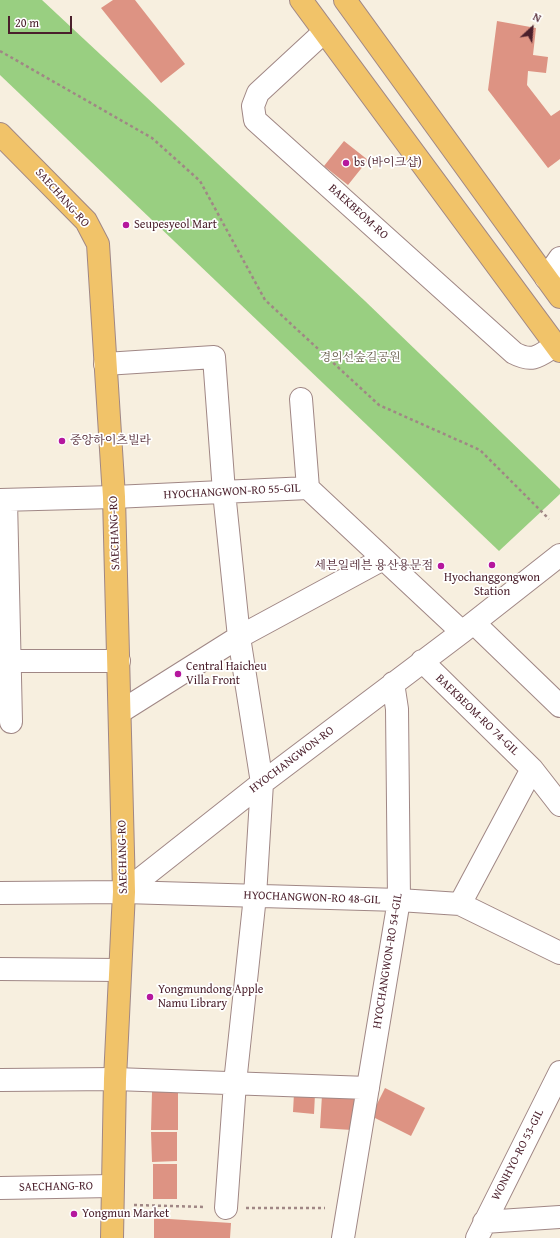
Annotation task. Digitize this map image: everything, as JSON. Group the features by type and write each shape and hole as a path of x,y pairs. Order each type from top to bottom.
{"main road":[{"name":"BAEKBEOM-RO","path":"301,0 554,337"},
{"path":"345,0 560,297"},
{"name":"SAECHANG-RO","path":"0,134 86,221 98,244 114,497 124,892 112,1186 112,1238"}],"street":[{"name":"BAEKBEOM-RO","path":"324,32 258,93 253,106 255,120 514,353 525,359 538,357 554,337"},
{"path":"546,278 560,258"},
{"path":"105,364 214,357 224,492 239,637 262,782 255,896 234,1083 226,1208"},
{"path":"301,399 308,488"},
{"name":"HYOCHANGWON-RO 55-GIL","path":"3,500 114,497 308,488 384,559 560,706"},
{"path":"3,500 5,660 11,722"},
{"name":"HYOCHANGWON-RO","path":"124,892 262,782 393,682 468,628 560,555"},
{"path":"120,712 239,637 384,559"},
{"path":"5,660 119,661"},
{"name":"BAEKBEOM-RO 74-GIL","path":"422,661 532,769 560,805"},
{"name":"HYOCHANGWON-RO 54-GIL","path":"343,1238 399,900 397,709 393,682"},
{"path":"460,904 532,769"},
{"path":"0,893 124,892"},
{"name":"HYOCHANGWON-RO 48-GIL","path":"124,892 399,900 460,904 560,953"},
{"path":"0,970 120,970"},
{"name":"WONHYO-RO 53-GIL","path":"481,1230 560,1072"},
{"path":"0,1080 116,1079 368,1088"},
{"name":"SAECHANG-RO","path":"0,1188 112,1186"},
{"path":"481,1230 560,1217"}],"path":[{"path":"0,51 152,138 200,181 265,300 379,405 480,450 549,519"}],"green space":[{"name":"경의선숲길공원","path":"0,0 42,0 365,301 560,489 560,494 499,551 0,75"}],"building":[{"path":"113,0 135,0 185,64 161,83 101,8"},
{"path":"497,21 536,28 533,55 548,57 546,73 528,71 527,85 551,116 560,110 560,159 548,168 488,90"},
{"path":"344,141 368,160 348,185 324,166"},
{"path":"385,1088 425,1108 411,1136 371,1116"},
{"path":"152,1092 178,1092 178,1130 151,1130"},
{"path":"294,1093 315,1094 314,1114 293,1112"},
{"path":"322,1095 358,1097 352,1130 320,1128"},
{"path":"151,1132 177,1132 177,1161 152,1162"},
{"path":"153,1164 177,1164 177,1199 153,1199"},
{"path":"154,1218 231,1223 230,1238 154,1238"}],"place":[{"name":"bs (바이크샵)","path":"346,163"},
{"name":"Seupesyeol Mart","path":"126,225"},
{"name":"중앙하이츠빌라","path":"62,441"},
{"name":"Hyochanggongwon Station","path":"492,565"},
{"name":"세븐일레븐 용산용문점","path":"441,566"},
{"name":"Central Haicheu Villa Front","path":"178,674"},
{"name":"Yongmundong Apple Namu Library","path":"150,997"},
{"name":"Yongmun Market","path":"74,1214"}]}
